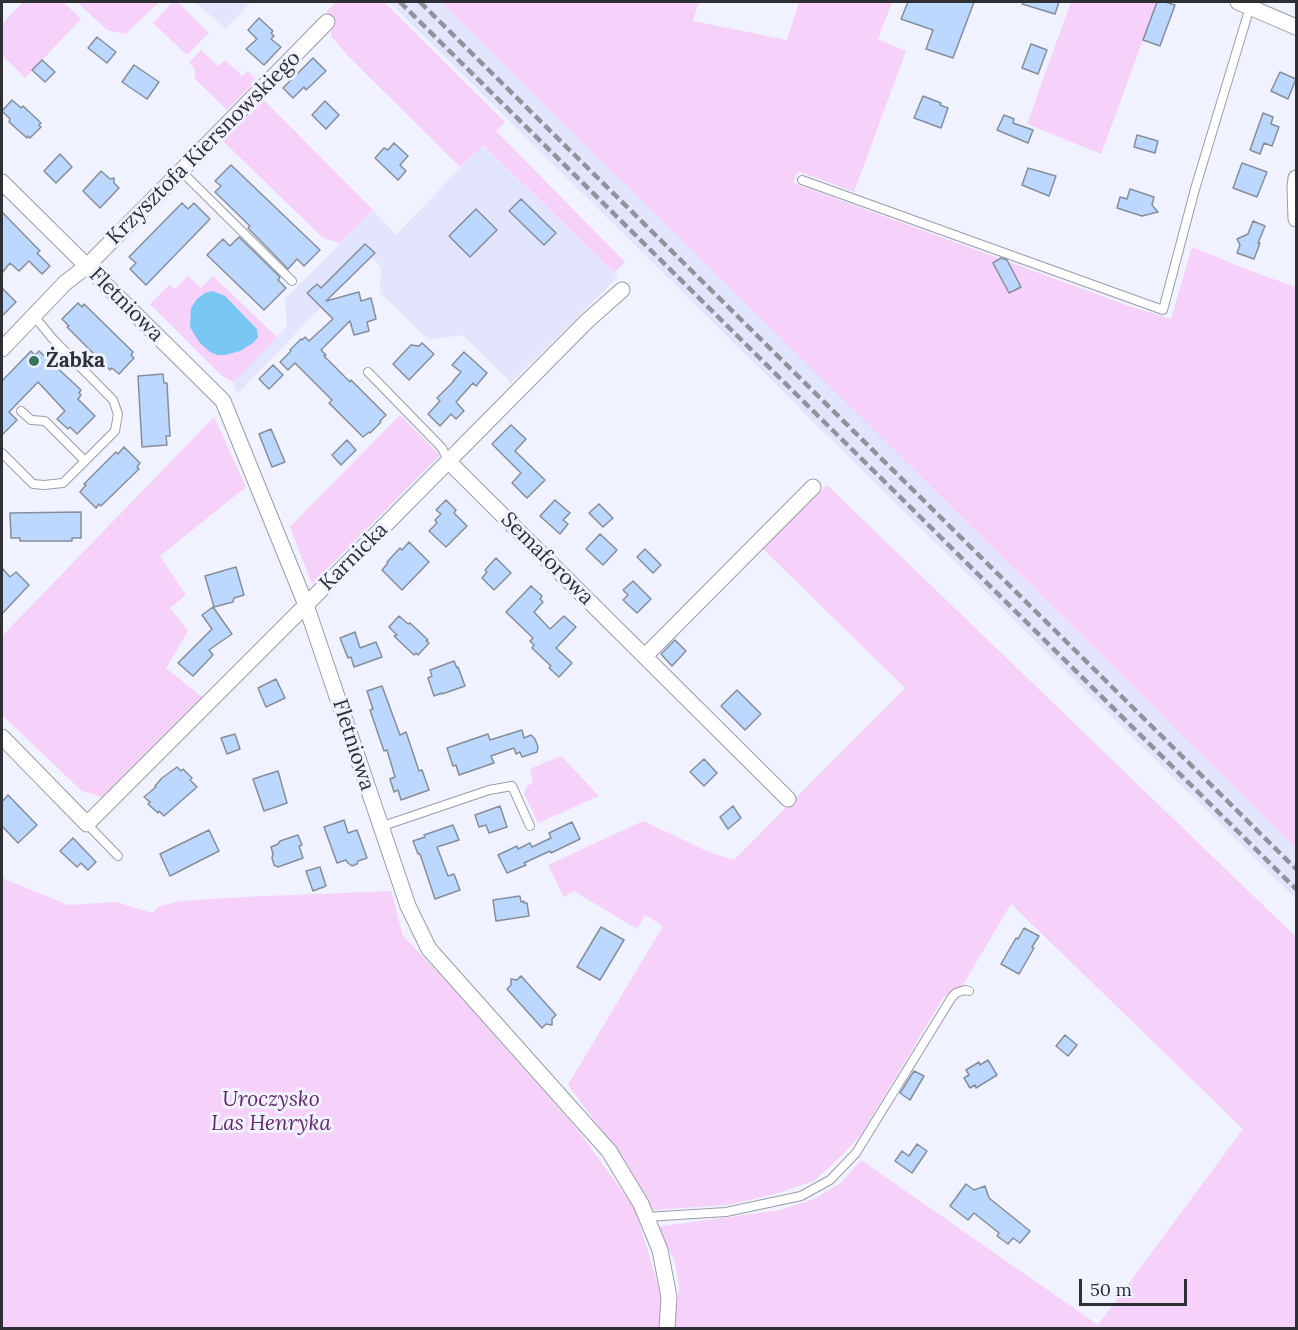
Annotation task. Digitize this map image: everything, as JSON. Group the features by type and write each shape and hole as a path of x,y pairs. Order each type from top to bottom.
{"street":[{"path":"1244,4 1296,27"},
{"name":"Krzysztofa Kiersnowskiego","path":"2,349 65,283 87,266 327,22"},
{"path":"1296,178 1296,219"},
{"name":"Fletniowa","path":"2,182 223,401 306,605 408,906 429,949 609,1151 641,1204 660,1250 669,1297 667,1329"},
{"name":"Karnicka","path":"87,824 587,321 622,290"},
{"name":"Semaforowa","path":"448,461 789,799"},
{"path":"645,656 813,487"},
{"path":"2,737 87,824"}],"lane":[{"path":"802,180 1163,310 1244,4"},
{"path":"181,171 292,281"},
{"path":"2,453 33,484 63,483 115,431 118,414 113,400 33,316"},
{"path":"368,372 442,448 448,461"},
{"path":"21,411 31,420 45,421 86,461"},
{"path":"380,827 489,790 512,786 530,826"},
{"path":"87,824 118,856"},
{"path":"646,1217 726,1212 801,1196 830,1180 856,1154 952,997 964,990 969,991"}],"shaded area":[{"path":"196,2 251,2 225,29"},
{"path":"389,2 441,2 1296,848 1296,899"},
{"path":"482,145 618,277 510,384 508,379 462,335 429,340 380,293 381,267 370,257 237,394 233,382 287,326 285,299 373,210 396,235"}],"green space":[{"path":"23,2 63,2 81,19 25,78 2,55 2,24"},
{"path":"77,2 159,2 126,34 107,30"},
{"path":"173,2 177,2 209,33 187,55 153,23"},
{"path":"336,2 384,2 505,122 496,131 625,262 614,273 483,145 460,167 348,56 331,36 333,20 326,12"},
{"path":"441,2 699,2 693,21 787,40 799,2 892,2 878,39 906,51 854,192 798,171 793,183 1132,307 1171,319 1192,247 1296,287 1296,848"},
{"path":"1071,2 1157,2 1101,154 1027,124"},
{"path":"201,50 218,66 225,60 242,76 248,71 257,80 227,110 195,79 195,69 189,62"},
{"path":"264,100 373,210 340,243 323,238 223,141"},
{"path":"188,276 201,288 213,276 277,337 233,382 221,375 150,304 169,285 175,289","holes":["213,291 225,296 257,329 225,355 217,355 210,352"]},
{"path":"400,415 440,455 312,584 290,527"},
{"path":"214,417 246,487 160,556 186,595 170,608 188,631 166,668 203,698 102,797 82,791 2,715 2,636"},
{"path":"827,485 1296,937 1296,1328 675,1328 679,1286 675,1261 656,1227 780,1210 814,1199 841,1183 861,1160 1098,1325 1243,1129 1011,904 961,988 943,998 861,1135 814,1181 775,1194 727,1205 653,1210 627,1164 568,1085 663,926 645,915 637,929 574,891 564,897 548,865 643,821 709,852 734,860 905,688 762,548"},
{"path":"561,756 599,796 538,823 524,793 527,786 533,783 530,769"},
{"name":"Uroczysko Las Henryka","path":"2,878 68,905 116,902 152,913 160,906 181,901 391,891 403,936 447,982 577,1129 635,1209 662,1299 660,1328 2,1328"}],"water":[{"path":"213,291 225,296 257,329 258,337 240,351 225,355 210,352 199,342 190,327 191,308 197,299"}],"building":[{"path":"908,2 974,2 953,58 926,49 933,30 901,19"},
{"path":"1023,2 1059,2 1055,14 1022,4"},
{"path":"1157,2 1175,5 1160,46 1143,40"},
{"path":"259,18 273,31 271,33 274,36 271,39 281,47 264,65 246,49 257,39 248,30"},
{"path":"97,37 116,52 107,63 88,48"},
{"path":"1031,44 1047,50 1038,74 1022,68"},
{"path":"313,58 326,71 306,90 304,87 293,98 283,88"},
{"path":"42,60 55,72 45,82 32,70"},
{"path":"134,65 159,82 147,99 122,82"},
{"path":"1280,72 1296,79 1288,99 1271,91"},
{"path":"923,96 948,108 941,128 914,118"},
{"path":"12,100 21,108 23,106 41,123 39,125 41,127 30,138 28,136 27,138 9,122 10,119 2,111"},
{"path":"325,101 339,115 326,129 312,115"},
{"path":"1263,113 1273,117 1271,124 1279,127 1272,146 1264,143 1260,154 1250,150"},
{"path":"1004,115 1014,119 1013,123 1033,130 1028,143 997,130"},
{"path":"1137,135 1158,141 1155,153 1134,147"},
{"path":"394,143 408,156 400,165 406,171 398,180 375,158 384,148 388,150"},
{"path":"60,154 72,167 56,183 44,171"},
{"path":"1242,163 1267,172 1257,197 1233,188"},
{"path":"231,165 320,250 304,266 297,259 288,269 248,228 250,226 215,192 221,186 215,181"},
{"path":"1028,168 1056,176 1049,196 1022,185"},
{"path":"101,171 110,179 114,178 114,183 119,188 100,208 83,191"},
{"path":"1130,189 1154,197 1152,205 1158,212 1142,216 1117,208 1120,197 1127,199"},
{"path":"521,199 556,233 544,245 509,211"},
{"path":"182,203 188,209 194,203 210,219 146,285 130,269 136,263 129,257"},
{"path":"476,209 497,230 470,257 449,236"},
{"path":"2,212 40,251 37,253 50,266 42,274 29,261 19,271 10,263 2,273"},
{"path":"1253,221 1265,226 1254,259 1237,253 1240,245 1237,239 1248,234"},
{"path":"239,237 280,277 278,280 286,288 264,310 207,255 223,239 230,246"},
{"path":"365,244 375,253 326,301 359,292 361,301 371,298 376,319 367,322 369,331 354,335 350,321 321,350 326,355 324,356 350,382 351,380 386,415 370,433 363,437 329,403 332,400 295,363 288,370 280,362 301,339 305,337 309,341 333,319 307,293 317,284 321,288"},
{"path":"1001,258 1007,260 1021,287 1009,293 993,263"},
{"path":"2,288 16,302 2,316"},
{"path":"78,303 82,307 84,304 133,352 131,355 134,358 119,374 112,368 110,370 67,327 69,326 62,319"},
{"path":"422,343 434,354 409,380 393,364 411,345 419,346"},
{"path":"31,351 35,355 39,351 81,390 78,399 95,416 77,434 57,419 65,411 38,382 9,412 17,420 2,435 2,381"},
{"path":"464,352 487,373 476,386 473,383 456,402 464,411 456,419 451,414 440,426 428,414 440,401 437,398 461,372 452,365"},
{"path":"273,365 283,375 269,389 259,379"},
{"path":"163,374 164,383 167,383 170,436 166,436 167,445 142,447 138,376"},
{"path":"511,425 526,439 515,451 545,480 527,498 512,483 521,473 492,444"},
{"path":"271,429 285,462 272,467 259,434"},
{"path":"347,440 356,450 341,465 332,455"},
{"path":"124,447 140,463 137,467 139,469 101,506 99,504 96,508 80,492 86,485 84,484"},
{"path":"446,500 456,510 454,513 467,526 446,547 429,531 437,523 435,520 441,514 436,510"},
{"path":"555,500 570,513 563,520 568,524 560,534 540,516"},
{"path":"599,504 613,518 603,527 589,513"},
{"path":"81,512 81,538 72,538 72,541 20,541 20,538 11,538 10,513"},
{"path":"600,534 617,550 603,565 586,549"},
{"path":"409,542 429,562 402,590 382,570 400,548 402,550"},
{"path":"645,549 661,565 653,573 637,557"},
{"path":"496,558 511,573 494,590 482,578 487,572 485,570"},
{"path":"236,567 244,595 234,598 233,602 214,607 205,576"},
{"path":"2,568 10,577 16,572 29,585 2,614"},
{"path":"633,581 651,599 637,613 623,600 628,595 623,590"},
{"path":"531,586 542,596 540,599 543,602 534,612 550,629 564,616 576,627 556,648 572,663 559,677 532,648 534,645 530,641 533,638 506,612"},
{"path":"213,607 232,634 209,650 213,655 193,676 178,663 212,629 202,615"},
{"path":"399,616 428,640 426,641 429,643 418,655 416,653 414,655 394,636 397,635 389,627"},
{"path":"355,632 360,648 376,642 382,657 354,667 340,638"},
{"path":"675,640 686,651 672,666 661,654"},
{"path":"454,661 465,686 434,696 428,678 432,676 430,670"},
{"path":"276,679 285,698 266,707 258,688"},
{"path":"382,686 400,735 406,732 419,771 422,770 429,790 401,800 398,790 394,792 390,779 395,777 387,750 384,751 370,710 373,709 367,691"},
{"path":"737,690 761,714 745,730 721,706"},
{"path":"522,730 524,738 531,735 535,739 537,752 522,757 520,752 516,754 514,748 491,756 494,763 459,775 456,765 453,766 447,748 488,734 490,740"},
{"path":"235,734 240,749 227,754 221,738"},
{"path":"704,759 717,773 704,786 690,772"},
{"path":"177,767 181,771 183,769 192,778 190,780 197,787 164,816 148,804 150,802 144,797 156,787 162,778"},
{"path":"278,771 287,803 264,811 253,779"},
{"path":"8,795 37,825 18,843 2,826 2,802"},
{"path":"500,806 507,827 489,833 486,825 479,827 475,815"},
{"path":"733,806 741,818 728,829 720,817"},
{"path":"344,820 348,833 357,830 367,858 352,866 346,860 337,863 324,827"},
{"path":"572,822 580,839 524,863 526,865 507,873 498,855 517,846 518,849 530,843 532,847 551,838 549,833"},
{"path":"453,825 459,840 437,847 448,876 454,874 460,890 435,899 420,854 413,841"},
{"path":"209,830 219,851 170,876 160,854"},
{"path":"298,835 303,858 278,867 274,865 271,847 280,841"},
{"path":"73,838 96,862 88,870 81,863 77,867 60,851"},
{"path":"320,867 326,886 313,891 306,871"},
{"path":"520,896 521,902 527,903 529,916 496,921 493,900"},
{"path":"601,927 624,940 600,980 577,967"},
{"path":"1024,928 1039,936 1019,974 1001,964"},
{"path":"521,976 556,1015 552,1019 552,1025 546,1024 542,1028 507,989 511,985 511,979 517,980"},
{"path":"1065,1035 1077,1045 1068,1056 1056,1046"},
{"path":"988,1060 997,1075 976,1088 975,1085 970,1088 964,1078 969,1075 966,1070 979,1062 980,1065"},
{"path":"914,1071 924,1076 910,1100 900,1093"},
{"path":"917,1144 927,1151 912,1173 895,1161 902,1151 909,1156"},
{"path":"966,1184 974,1190 985,1186 989,1198 1030,1231 1020,1243 1013,1238 1008,1244 997,1236 999,1233 974,1213 968,1220 950,1206"}],"railway":[{"path":"400,2 1296,889"},
{"path":"420,2 1296,869"}],"place":[{"name":"Żabka","path":"34,361"}]}
